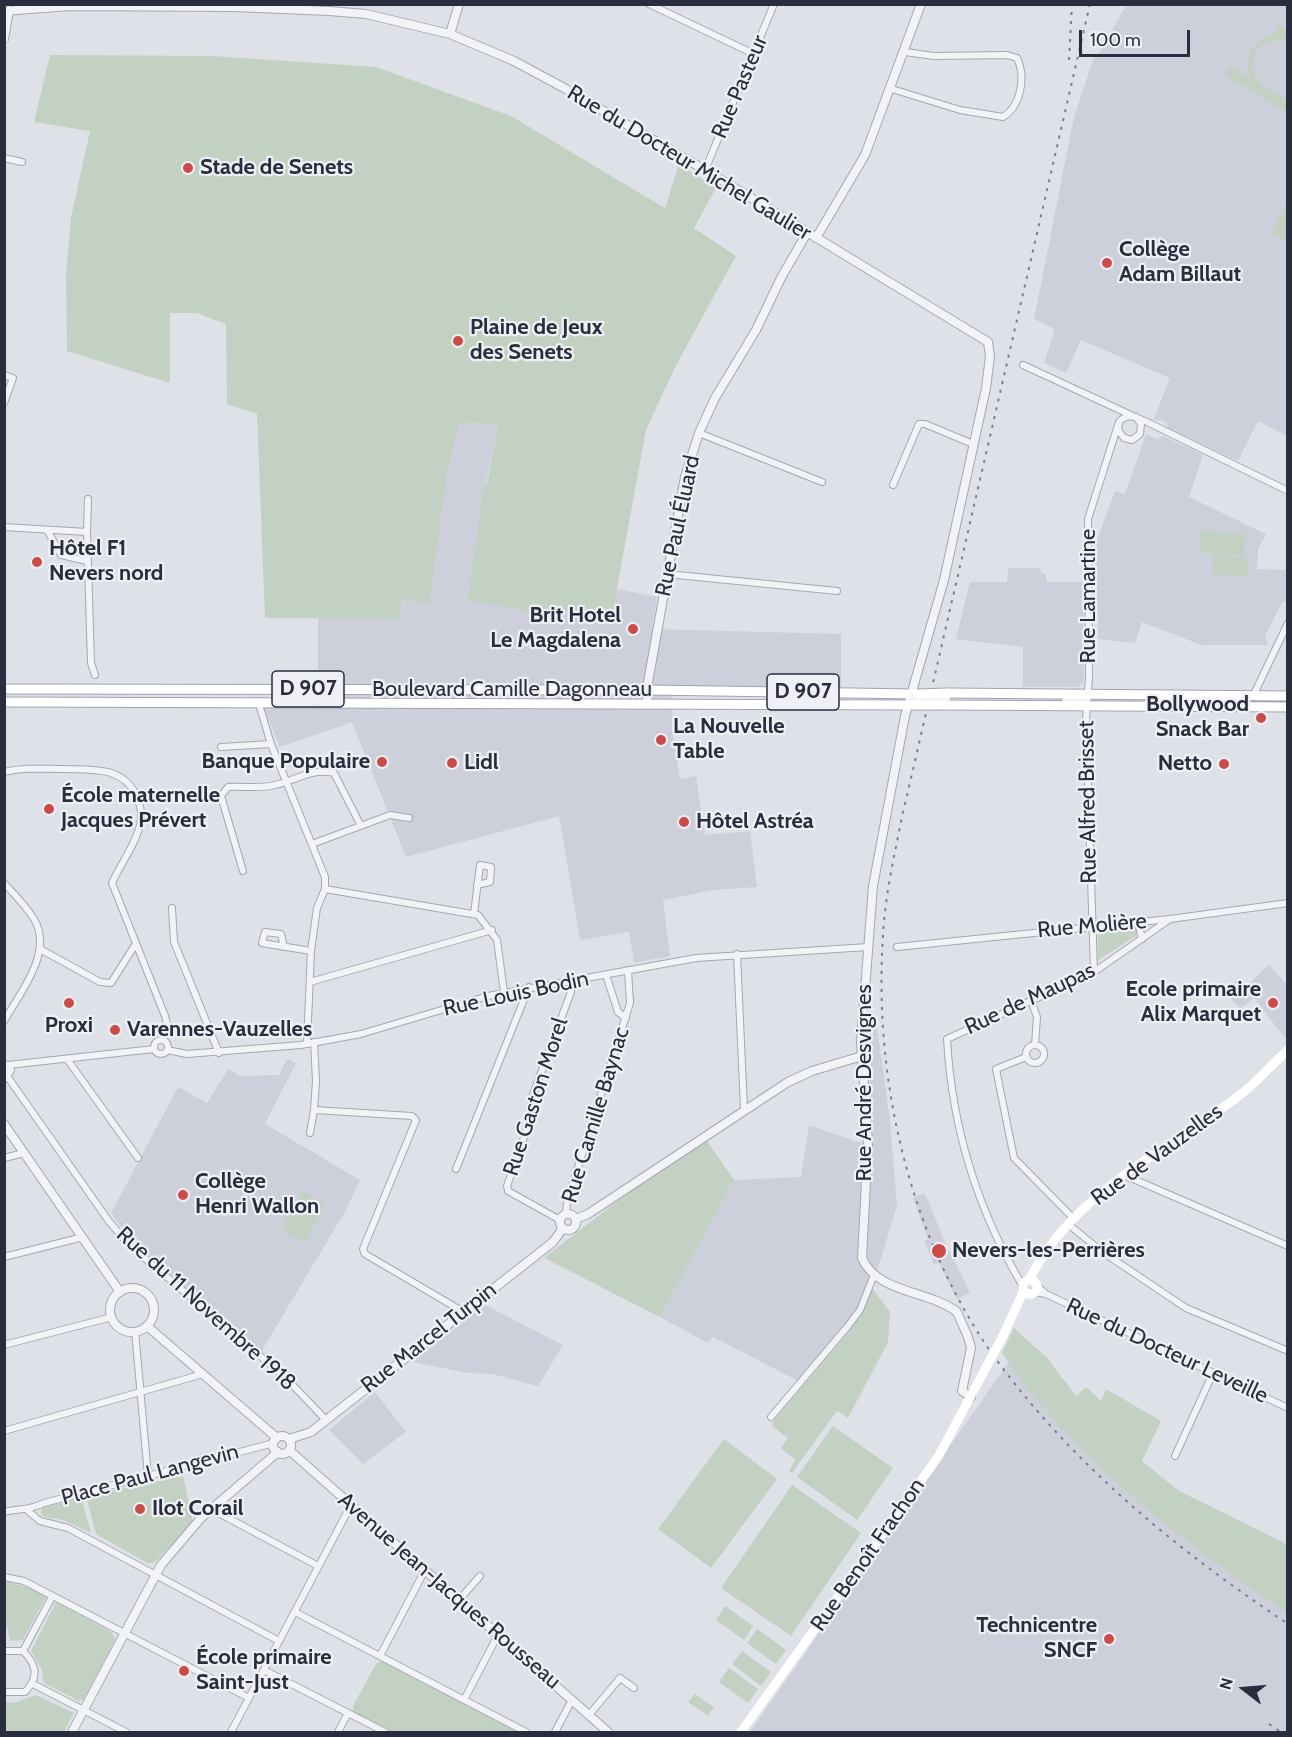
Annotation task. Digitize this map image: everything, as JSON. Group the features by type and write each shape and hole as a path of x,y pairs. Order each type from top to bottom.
{"main road":[{"name":"Boulevard Camille Dagonneau","path":"4,689 647,690 913,699"},
{"name":"D 907","path":"945,698 971,693 1141,695 1257,700 1287,698"},
{"name":"D 907","path":"913,699 945,698 996,704 1247,707 1257,700 1287,707"},
{"name":"Boulevard Camille Dagonneau","path":"4,702 647,703 913,699"},
{"name":"Rue de Vauzelles","path":"1030,1287 1045,1254 1070,1221 1124,1175 1245,1091 1287,1050"},
{"name":"Rue Benoît Frachon","path":"741,1732 938,1457 1030,1287"}],"street":[{"path":"450,34 459,4"},
{"path":"649,4 754,54"},
{"name":"Rue Pasteur","path":"705,170 774,4"},
{"path":"816,238 865,155 892,89 921,4"},
{"name":"Rue du Docteur Michel Gaulier","path":"8,8 234,6 366,14 450,34 514,61 705,170 988,342 990,357 974,444 944,580 913,699"},
{"path":"4,39 8,8"},
{"path":"892,89 960,110 1003,117 1014,110 1019,98 1021,66 1017,58 934,56 905,52"},
{"path":"4,158 21,162"},
{"name":"Rue Paul Éluard","path":"647,703 647,690 685,477 699,433 715,398 756,330 782,276 807,233"},
{"path":"1023,365 1287,491"},
{"path":"4,375 13,378 4,403"},
{"path":"1115,408 1120,413 1119,432 1124,438 1132,440 1140,434 1141,424 1135,417"},
{"path":"1120,422 1135,417"},
{"name":"Rue Lamartine","path":"1087,705 1088,519 1120,422"},
{"path":"893,484 919,424 925,424 974,444"},
{"path":"699,433 822,482"},
{"name":"Rue Lamartine","path":"1109,455 1124,438"},
{"path":"88,499 87,561 91,663 94,675"},
{"path":"4,527 87,532"},
{"path":"47,530 61,555 87,561"},
{"path":"667,574 837,591"},
{"path":"1144,705 1158,700 1240,702 1257,700 1287,623"},
{"path":"996,704 1079,701 1088,694"},
{"path":"1087,705 1095,698 1132,698 1141,695"},
{"name":"Rue André Desvignes","path":"874,1275 865,1266 861,1250 868,1144 862,1056 868,947 873,886 913,699"},
{"path":"258,701 271,744 325,877 326,889 317,908 311,951 311,1043 316,1081 310,1133"},
{"name":"Rue Alfred Brisset","path":"1087,705 1090,926 1094,972"},
{"path":"221,747 271,744"},
{"path":"4,772 21,768 104,770 125,780 132,788 139,801 142,817 139,828 112,883 165,1016 167,1024 163,1040"},
{"path":"243,871 220,795 228,787 274,786 306,773 334,773 361,826"},
{"path":"312,844 390,815 409,818"},
{"path":"4,883 34,919 41,942 31,973 4,1021"},
{"path":"474,914 477,885"},
{"path":"326,889 474,914 492,930 497,940 504,992"},
{"name":"Rue Molière","path":"897,947 1170,919 1287,903"},
{"path":"172,908 174,942 219,1053"},
{"name":"Rue de Maupas","path":"1030,1287 1017,1276 997,1240 969,1167 950,1083 947,1039 1094,972 1170,919"},
{"path":"1138,922 1142,939"},
{"path":"310,982 492,930"},
{"path":"40,949 100,982 111,983 135,945"},
{"path":"284,947 311,951"},
{"name":"Rue Louis Bodin","path":"167,1050 187,1054 219,1053 311,1043 361,1034 412,1020 447,1006 529,987 736,954 868,947"},
{"path":"736,954 744,1109"},
{"name":"Rue Camille Baynac","path":"566,1213 567,1202 630,1003 628,970"},
{"name":"Rue Camille Baynac","path":"606,975 618,1012 626,1017"},
{"name":"Rue Gaston Morel","path":"560,1220 508,1191 507,1186 532,1114 531,1100 571,992 571,981"},
{"path":"456,1169 529,987"},
{"path":"1031,1000 1037,1017 1035,1045"},
{"path":"6,1077 10,1072 5,1064 154,1049 162,1054 167,1050 168,1044 163,1040 157,1041 154,1049"},
{"path":"1026,1057 1033,1063 1041,1061 1044,1052 1035,1045"},
{"path":"1026,1057 1028,1049 1035,1045"},
{"path":"563,1228 560,1220 566,1213 576,1219 588,1214 788,1082 812,1071 862,1056"},
{"path":"1026,1057 996,1069 1014,1158 1070,1221 1101,1251 1186,1308 1287,1351"},
{"path":"67,1059 138,1158"},
{"name":"Rue du 11 Novembre 1918","path":"6,1077 108,1220 128,1244 285,1377 326,1420"},
{"path":"314,1110 412,1116 416,1120 363,1249 365,1254 462,1311"},
{"path":"4,1124 120,1292"},
{"path":"4,1158 24,1153"},
{"path":"1124,1175 1287,1246"},
{"name":"Rue Marcel Turpin","path":"289,1439 311,1432 462,1311 553,1242 563,1228 573,1228 576,1219"},
{"path":"4,1257 82,1237"},
{"path":"771,1417 860,1310 874,1275 957,1312 969,1337 970,1348 961,1387 971,1397"},
{"name":"Rue du Docteur Leveille","path":"1030,1287 1286,1408"},
{"path":"126,1288 141,1289 151,1299 154,1313 147,1326 135,1331 121,1328 112,1317 111,1303 120,1292 126,1288"},
{"path":"4,1345 112,1317"},
{"path":"147,1326 275,1440 278,1452"},
{"path":"135,1331 148,1476"},
{"path":"1175,1456 1213,1373"},
{"path":"4,1431 203,1374"},
{"path":"1286,1408 1287,1398"},
{"path":"275,1440 284,1436 289,1439 290,1450 284,1454 278,1452"},
{"name":"Place Paul Langevin","path":"4,1512 28,1511 44,1503 275,1440"},
{"name":"Avenue Jean-Jacques Rousseau","path":"290,1450 608,1732"},
{"path":"72,1732 155,1574 177,1544 211,1509 278,1452"},
{"path":"231,1732 351,1505"},
{"path":"211,1509 318,1566"},
{"name":"Place Paul Langevin","path":"28,1511 35,1519 68,1528 279,1641"},
{"path":"380,1656 424,1570"},
{"path":"459,1600 480,1576"},
{"path":"4,1577 24,1581 249,1698"},
{"path":"23,1651 52,1597"},
{"path":"295,1612 526,1732"},
{"path":"464,1700 498,1635"},
{"path":"4,1692 25,1692 33,1683 36,1674 34,1661 23,1651 5,1649"},
{"path":"264,1670 385,1732"},
{"path":"589,1715 620,1678 634,1688"},
{"path":"33,1683 126,1732"},
{"path":"555,1732 572,1700"},
{"path":"338,1732 348,1713"}],"shaded area":[{"path":"1126,5 1287,5 1287,436 1258,421 1238,461 1168,428 1167,423 1160,420 1153,421 1170,378 1081,340 1066,373 1044,363 1055,329 1034,319 1074,117 1094,57 1097,57"},
{"path":"459,423 498,424 486,485 484,485 533,612 612,610 617,589 657,597 652,629 841,634 841,688 673,688 672,729 680,779 696,776 705,835 750,831 757,887 713,890 663,900 670,956 634,963 629,932 580,940 559,816 406,857 352,722 280,747 263,707 318,707 318,618 400,619 402,598 447,473"},
{"path":"1146,434 1157,439 1163,436 1203,455 1189,497 1266,534 1258,549 1257,569 1287,570 1287,601 1282,602 1265,637 1268,645 1201,645 1142,622 1135,643 1098,639 1096,543 1115,491 1125,494"},
{"path":"1008,568 1040,568 1041,573 1046,574 1047,582 1083,582 1084,681 1078,687 1023,687 1023,647 956,639 970,582 1007,582"},
{"name":"Ecole primaire Alix Marquet","path":"1269,965 1287,985 1287,1035 1285,1038 1254,998 1240,1009 1225,992 1238,979 1246,986"},
{"path":"876,1019 890,1120 897,1206 872,1288 854,1326 804,1384 713,1337 708,1343 660,1317 734,1180 801,1177 809,1125 872,1147 865,1049 867,1021"},
{"path":"287,1059 296,1063 265,1124 360,1180 346,1210 261,1352 225,1326 205,1306 206,1304 132,1242 111,1213 178,1087 207,1103 228,1069 241,1076 279,1075"},
{"path":"925,1193 946,1245 970,1292 957,1300 939,1263 934,1264 924,1241 928,1239 913,1198"},
{"path":"485,1305 563,1345 538,1386 492,1374 468,1373 412,1362"},
{"path":"1015,1353 1287,1595 1287,1732 750,1732"},
{"path":"375,1392 406,1432 363,1464 329,1430"}],"green space":[{"path":"1279,25 1287,30 1287,41 1271,41 1265,44 1259,48 1252,61 1256,77 1262,84 1287,100 1287,112 1225,75 1230,66 1250,78 1248,63 1252,50 1261,40 1274,34"},
{"name":"Plaine de Jeux des Senets","path":"50,55 213,56 376,67 511,116 665,208 679,164 716,188 694,228 736,256 674,369 646,430 613,610 533,612 468,600 484,485 487,485 498,424 459,423 447,473 429,604 402,598 400,619 265,618 257,414 227,404 226,324 197,313 170,313 170,383 67,351 66,274 71,218 90,131 34,122"},
{"path":"1287,202 1287,242 1271,233"},
{"path":"1201,531 1245,534 1244,556 1200,553"},
{"path":"1213,555 1248,558 1247,577 1212,574"},
{"path":"1137,927 1136,936 1098,960 1098,932"},
{"path":"707,1141 734,1180 660,1317 544,1258 625,1195"},
{"path":"303,1191 326,1205 304,1243 281,1230"},
{"path":"872,1288 890,1312 888,1342 848,1418 837,1411 792,1473 789,1471 795,1460 781,1448 788,1438 772,1426 773,1421 854,1326"},
{"path":"1014,1328 1047,1358 1076,1396 1086,1387 1101,1401 1106,1389 1161,1421 1142,1461 1179,1491 1287,1544 1287,1613 1169,1527 1132,1496 1062,1429 1002,1353"},
{"path":"833,1426 893,1468 857,1520 797,1477"},
{"path":"724,1439 777,1479 711,1568 658,1529"},
{"name":"Ilot Corail","path":"183,1476 193,1522 154,1563 147,1563 96,1534 86,1496"},
{"path":"792,1485 861,1533 791,1636 721,1588"},
{"path":"81,1497 91,1533 63,1520 44,1517 41,1513 42,1508"},
{"path":"4,1581 30,1588 46,1597 23,1640 10,1641 5,1618"},
{"path":"56,1602 112,1632 115,1640 84,1699 79,1701 44,1683 42,1670 31,1651"},
{"path":"725,1606 753,1626 744,1640 716,1620"},
{"path":"757,1629 786,1650 776,1664 747,1643"},
{"path":"742,1651 771,1672 761,1686 732,1664"},
{"path":"382,1661 519,1732 392,1732 353,1712 353,1706 376,1664"},
{"path":"729,1668 758,1689 748,1703 719,1682"},
{"path":"695,1694 714,1707 708,1716 688,1702"},
{"path":"36,1695 74,1713 64,1732 5,1732 5,1702 14,1703"}],"railway":[{"path":"1069,60 1072,4"},
{"path":"1090,4 893,862 883,936 882,992 885,1049 892,1106 905,1162 922,1217 944,1269 970,1319 1001,1366 1064,1440 1133,1507 1209,1568 1288,1624"},
{"path":"1269,1724 1281,1732"}],"place":[{"name":"Stade de Senets","path":"188,168"},
{"name":"Collège Adam Billaut","path":"1107,263"},
{"name":"Plaine de Jeux des Senets","path":"458,341"},
{"name":"Hôtel F1 Nevers nord","path":"37,562"},
{"name":"Brit Hotel Le Magdalena","path":"633,629"},
{"name":"Bollywood Snack Bar","path":"1261,718"},
{"name":"La Nouvelle Table","path":"661,740"},
{"name":"Banque Populaire","path":"382,762"},
{"name":"Lidl","path":"452,763"},
{"name":"Netto","path":"1224,764"},
{"name":"École maternelle Jacques Prévert","path":"49,809"},
{"name":"Hôtel Astréa","path":"684,822"},
{"name":"Proxi","path":"69,1003"},
{"name":"Ecole primaire Alix Marquet","path":"1273,1003"},
{"name":"Varennes-Vauzelles","path":"115,1030"},
{"name":"Collège Henri Wallon","path":"183,1195"},
{"name":"Nevers-les-Perrières","path":"939,1251"},
{"name":"Ilot Corail","path":"140,1509"},
{"name":"Technicentre SNCF","path":"1109,1639"},
{"name":"École primaire Saint-Just","path":"184,1671"}]}
